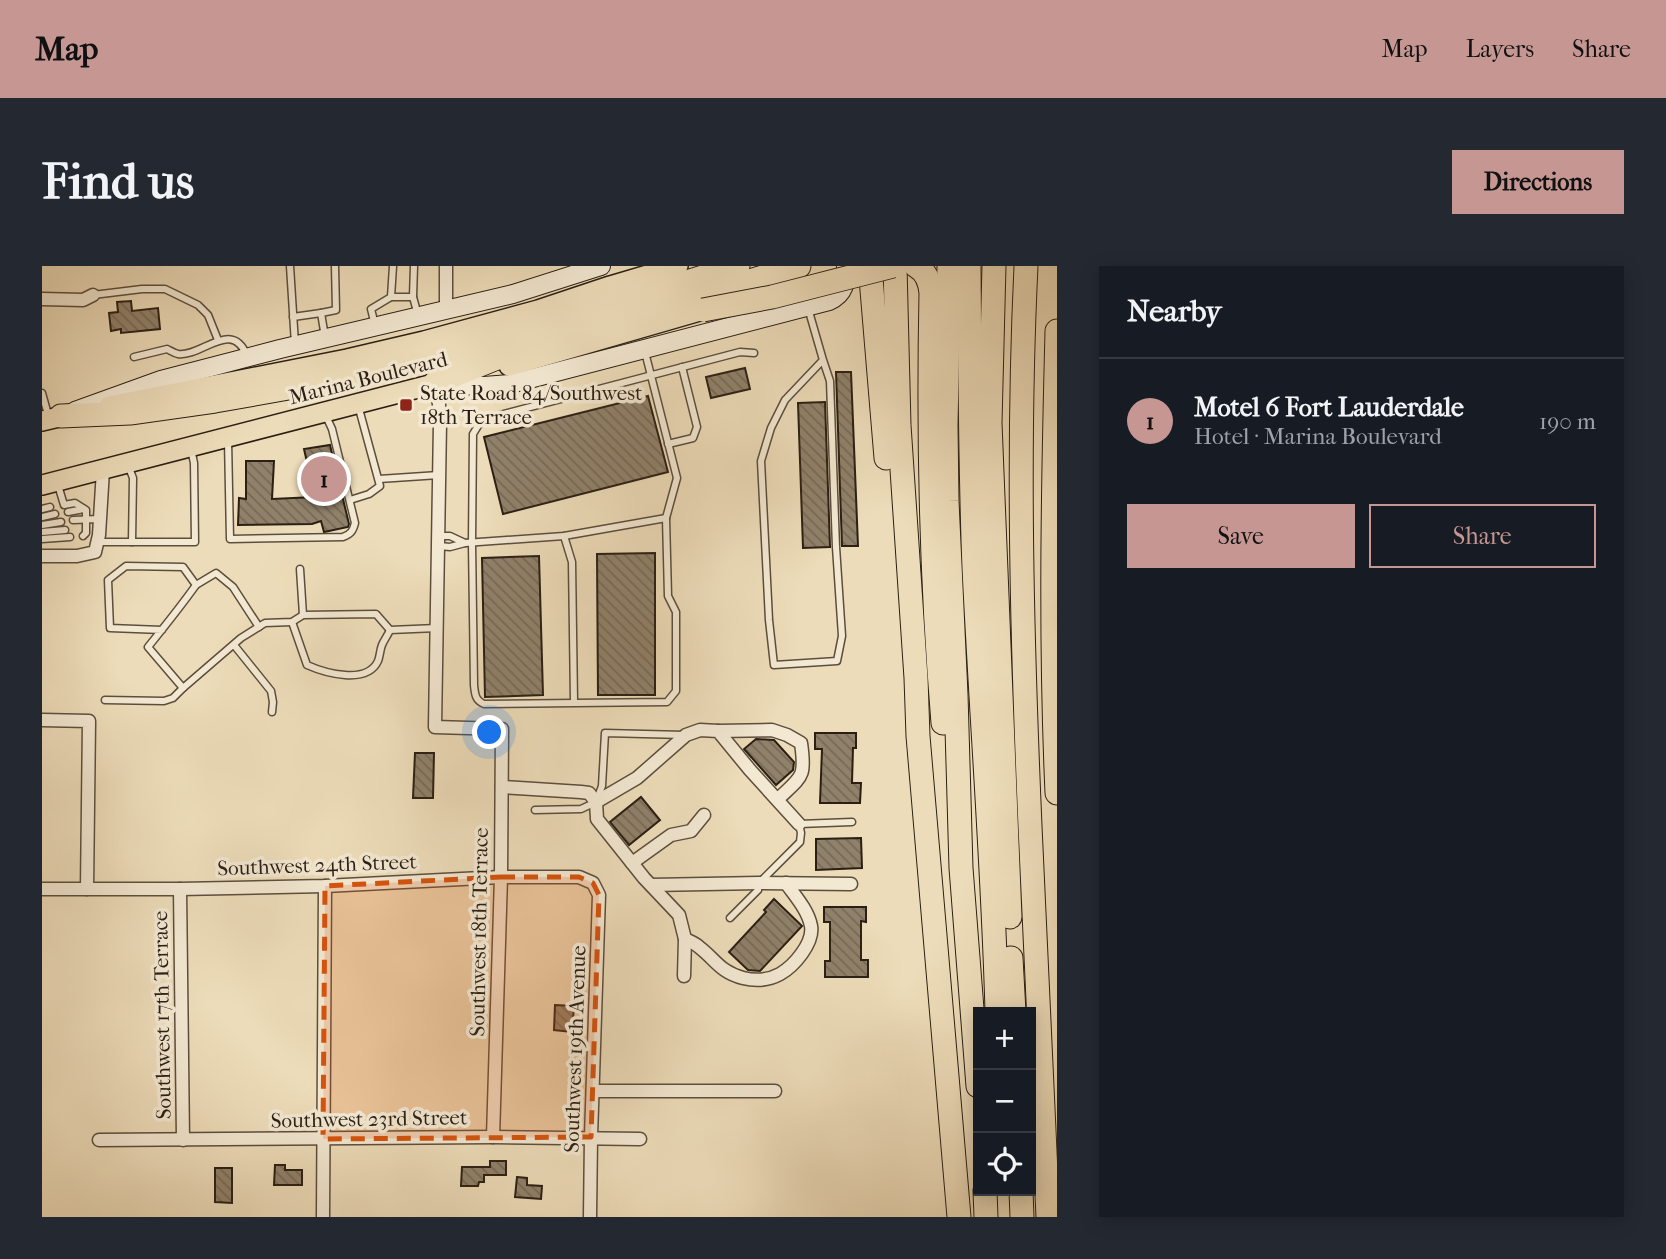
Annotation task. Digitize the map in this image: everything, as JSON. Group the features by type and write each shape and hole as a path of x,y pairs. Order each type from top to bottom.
{"highway":[{"path":"51,418 154,410 262,393 398,366 530,331 738,266"},
{"path":"435,383 497,358 799,266"},
{"path":"870,266 904,680 918,736"},
{"path":"703,310 772,297 894,266 900,438 918,736 959,1217"},
{"path":"916,266 925,272 931,293 930,473 934,610 946,764 961,868"},
{"path":"950,266 947,501 961,868 977,1070"},
{"path":"969,266 972,527 994,905 997,1007"},
{"path":"994,266 990,423 1014,1007"},
{"path":"1016,266 1008,434 1013,665 1030,1007"},
{"path":"1026,266 1021,569 1049,1217"},
{"path":"1057,331 1053,669 1057,793"},
{"path":"1033,1070 1040,1217"},
{"path":"1049,1217 1057,1150"},
{"path":"985,1196 986,1217"},
{"path":"1001,1196 1001,1217"},
{"path":"1021,1196 1022,1217"}],"main road":[{"path":"51,418 161,380 547,284 601,266"},
{"path":"435,383 484,386 510,384 830,301 844,288 846,266"},
{"name":"Marina Boulevard","path":"51,418 398,348 538,310 669,267"},
{"name":"Marina Boulevard","path":"50,483 498,369 703,310"}],"street":[{"path":"446,266 446,310"},
{"path":"42,299 83,300 93,295"},
{"path":"435,383 439,404 437,628"},
{"path":"42,556 77,556 96,547 103,470"},
{"name":"Southwest 18th Terrace","path":"437,628 435,727 502,729 501,877 493,1136"},
{"path":"42,720 89,721 87,889"},
{"path":"596,802 637,778 686,735 700,730 772,730 801,743 804,763 801,777 778,799"},
{"path":"718,731 799,824"},
{"path":"502,787 589,793 596,802 597,819 678,915 685,939 684,976"},
{"path":"632,863 671,835 691,831 704,815"},
{"name":"Southwest 24th Street","path":"42,889 325,886 501,877 579,877 593,883"},
{"name":"Southwest 19th Avenue","path":"590,1217 599,895 593,883"},
{"path":"685,939 698,946 726,972 755,980 782,973 809,943 811,927 804,908 786,883"},
{"path":"650,885 851,884"},
{"path":"323,1217 325,886"},
{"name":"Southwest 17th Terrace","path":"180,889 183,1140"},
{"path":"593,1091 775,1091"},
{"name":"Southwest 23rd Street","path":"99,1140 493,1136 640,1139"}],"lane":[{"path":"290,266 295,345"},
{"path":"293,317 336,310 335,266"},
{"path":"391,297 393,266"},
{"path":"414,266 414,298 418,317"},
{"path":"93,295 165,289 198,305 208,315 218,340"},
{"path":"375,327 371,309 391,297 414,298"},
{"path":"808,306 830,381 842,636 837,661 774,665 769,620 761,461 771,428 785,400 823,360"},
{"path":"321,313 326,338"},
{"path":"134,357 167,349 176,354 186,353 218,340 238,341 248,357"},
{"path":"644,349 651,375 677,478 666,518 668,596 676,612 676,691 667,702 484,704 475,697 469,543 473,434 481,421 651,375 740,352 754,353"},
{"path":"668,444 693,438 697,427 682,367"},
{"path":"42,393 51,418"},
{"path":"350,500 369,494 380,486 358,403"},
{"path":"228,437 230,539 342,537 353,531 355,523 332,429 324,412"},
{"path":"96,547 132,542 195,542 194,463 191,447"},
{"path":"128,463 133,478 132,542"},
{"path":"379,479 439,475"},
{"path":"50,483 64,505 75,503 86,510 82,528 86,533 83,536"},
{"path":"68,512 84,509"},
{"path":"42,517 55,514"},
{"path":"438,541 450,547 469,543 564,536 666,518"},
{"path":"73,520 100,519"},
{"path":"42,525 61,522"},
{"path":"42,532 65,530"},
{"path":"438,541 450,536 469,543"},
{"path":"564,536 572,562 575,702"},
{"path":"42,539 70,537"},
{"path":"162,630 110,628 108,580 126,566 173,566 183,567 196,585"},
{"path":"300,569 303,615"},
{"path":"183,688 148,647 196,585 216,573 233,587 259,627"},
{"path":"105,700 164,701 173,698 234,645 265,623 292,622 303,615 376,614 390,630"},
{"path":"292,622 307,665 325,673 354,676 370,671 378,662 390,630"},
{"path":"390,630 437,628"},
{"path":"234,645 271,691 274,702 272,712"},
{"path":"535,810 585,809 596,802 602,786 605,733 686,735"},
{"path":"730,918 758,890 759,883 800,842 799,824 852,822"}],"highlighted area":[{"path":"501,877 579,877 593,883 599,895 591,1137 323,1139 325,886"}],"building":[{"path":"131,301 132,311 158,308 160,329 121,333 121,329 111,331 109,313 118,312 117,302"},
{"path":"745,368 750,389 711,398 706,377"},
{"path":"836,372 851,372 858,546 842,546"},
{"path":"648,396 668,472 503,514 484,437"},
{"path":"825,402 830,547 803,548 798,403"},
{"path":"330,445 348,527 324,532 321,521 312,524 238,525 239,498 246,499 246,461 274,461 272,499 315,497 304,449"},
{"path":"655,553 655,695 598,695 597,554"},
{"path":"539,556 543,695 485,697 482,558"},
{"path":"815,733 856,733 852,783 861,783 860,803 820,803 822,749 815,749"},
{"path":"756,739 774,740 794,762 793,770 776,785 744,749"},
{"path":"415,753 434,753 433,798 413,798"},
{"path":"641,797 660,820 629,845 610,822"},
{"path":"861,838 862,868 816,870 816,839"},
{"path":"774,899 802,926 760,971 748,970 729,952 766,912 764,910"},
{"path":"824,907 866,907 866,922 861,921 861,960 868,960 868,977 825,977 825,961 830,961 830,922 824,922"},
{"path":"555,1005 574,1006 572,1032 554,1030"},
{"path":"490,1161 506,1161 506,1175 484,1175 484,1182 479,1182 478,1186 461,1186 462,1167 490,1167"},
{"path":"275,1165 285,1165 285,1170 302,1170 302,1185 274,1185"},
{"path":"215,1168 232,1168 232,1203 215,1202"},
{"path":"517,1177 527,1178 527,1185 542,1186 541,1199 515,1197"}],"place":[{"name":"State Road 84/Southwest 18th Terrace","path":"406,405"},
{"name":"Motel 6 Fort Lauderdale","path":"324,479"}]}
